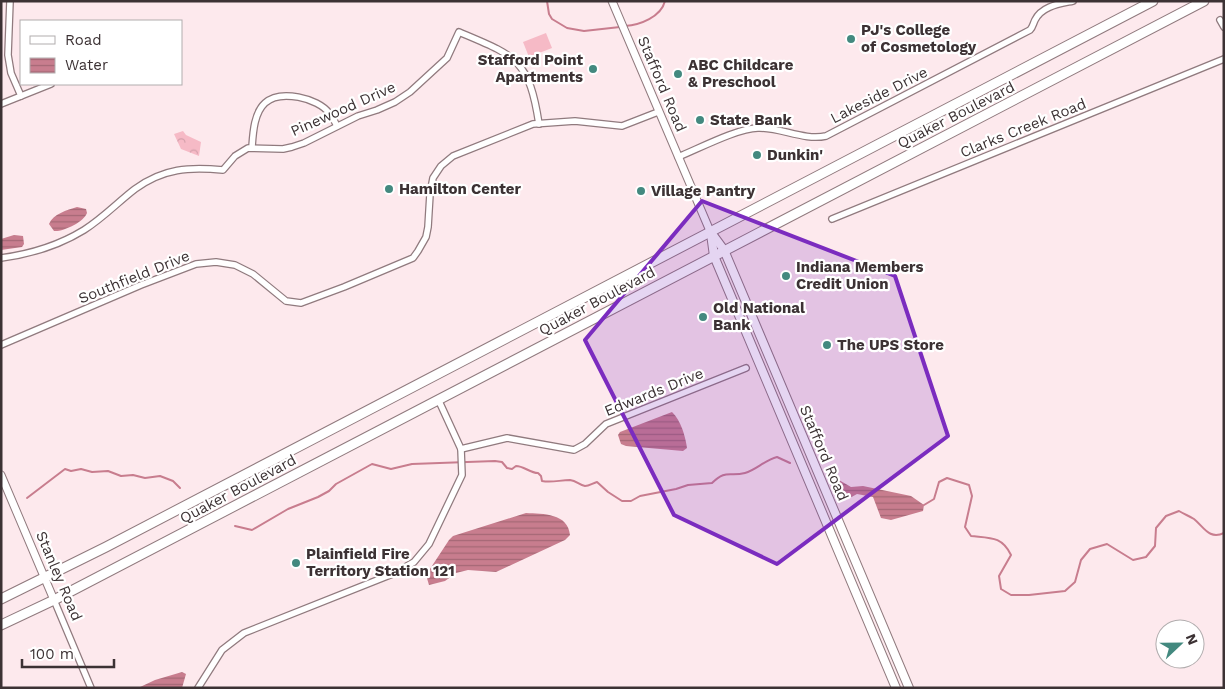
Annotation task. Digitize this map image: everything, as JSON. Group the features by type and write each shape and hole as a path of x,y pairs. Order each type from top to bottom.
{"main road":[{"name":"Quaker Boulevard","path":"1,599 1154,1"},
{"name":"Quaker Boulevard","path":"1,625 54,600 1204,1"},
{"name":"Stafford Road","path":"710,231 724,250 909,688"},
{"name":"Stafford Road","path":"710,231 714,256 896,688"}],"street":[{"path":"10,1 8,55 11,73 21,96"},
{"name":"Stafford Road","path":"612,1 710,231"},
{"name":"Lakeside Drive","path":"678,157 742,131 756,128 814,137 831,134 1030,30 1041,11 1073,1"},
{"path":"1220,20 1224,27"},
{"name":"Pinewood Drive","path":"252,147 283,149 304,143 358,116 395,102 410,92 447,58 459,32 503,51 524,71 534,95 539,124"},
{"name":"Clarks Creek Road","path":"832,219 1224,59"},
{"path":"1,104 48,85"},
{"path":"1,258 31,254 74,236 101,219 134,190 152,179 195,167 223,170 235,156 252,147 257,117 264,103 275,96 284,95 317,103 329,112 337,126"},
{"name":"Southfield Drive","path":"1,345 141,285 196,264 216,262 235,265 253,274 286,301 301,303 412,258 426,237 431,184 436,171 446,161 462,152 524,127 575,121 622,126 658,112"},
{"name":"Edwards Drive","path":"462,452 507,438 574,450 585,444 606,424 746,368"},
{"path":"198,688 222,650 244,633 396,573 414,562 429,544 462,475 462,452 438,399"},
{"name":"Stanley Road","path":"1,475 91,688"}],"highlighted area":[{"path":"702,201 895,276 948,436 777,564 674,515 585,340"}],"green space":[{"path":"546,33 552,48 529,57 523,42"},
{"path":"183,131 186,135 201,142 199,156 181,149 174,134"}],"water":[{"path":"77,207 86,209 87,213 82,220 63,230 54,231 49,224 51,221 61,213"},
{"path":"14,235 23,236 24,244 22,247 1,250 1,239"},
{"path":"672,412 684,433 687,448 683,451 621,444 618,435 620,432"},
{"path":"839,480 851,487 863,486 911,496 924,505 923,511 891,520 881,518 873,497 857,494 846,500 836,488"},
{"path":"526,513 554,516 560,519 565,522 570,535 565,540 496,572 468,570 456,573 445,581 429,585 426,575 453,536"},
{"path":"182,672 186,674 182,688 138,688 155,680"}],"waterway":[{"path":"547,1 549,14 552,19 567,28 584,31 620,27"},
{"path":"625,26 637,24 655,16 663,7 665,1"},
{"path":"235,526 252,530 288,509 329,491 336,484 372,464 391,469 412,464 495,461 502,462 507,468 512,469 519,466 538,473 542,481 570,480 585,486 597,482 622,501 631,501 640,496 688,485 712,483 724,475 749,472 768,460 777,457 790,463"},
{"path":"27,498 65,469 71,471 81,469 92,472 108,471 121,476 133,475 145,478 160,476 173,481 180,488"},
{"path":"924,505 934,499 939,482 947,478 969,485 972,496 965,527 971,536 995,539 1004,544 1011,555 999,576 1001,589 1011,595 1065,591 1075,582 1081,560 1090,549 1107,544 1133,560 1146,557 1155,546 1156,528 1166,516 1179,511 1194,519 1211,534 1219,535 1224,533"}],"place":[{"name":"PJ's College of Cosmetology","path":"851,39"},
{"name":"Stafford Point Apartments","path":"593,69"},
{"name":"ABC Childcare & Preschool","path":"678,74"},
{"name":"State Bank","path":"700,120"},
{"name":"Dunkin'","path":"757,155"},
{"name":"Hamilton Center","path":"389,189"},
{"name":"Village Pantry","path":"641,191"},
{"name":"Indiana Members Credit Union","path":"786,276"},
{"name":"Old National Bank","path":"703,317"},
{"name":"The UPS Store","path":"827,345"},
{"name":"Plainfield Fire Territory Station 121","path":"296,563"}]}
